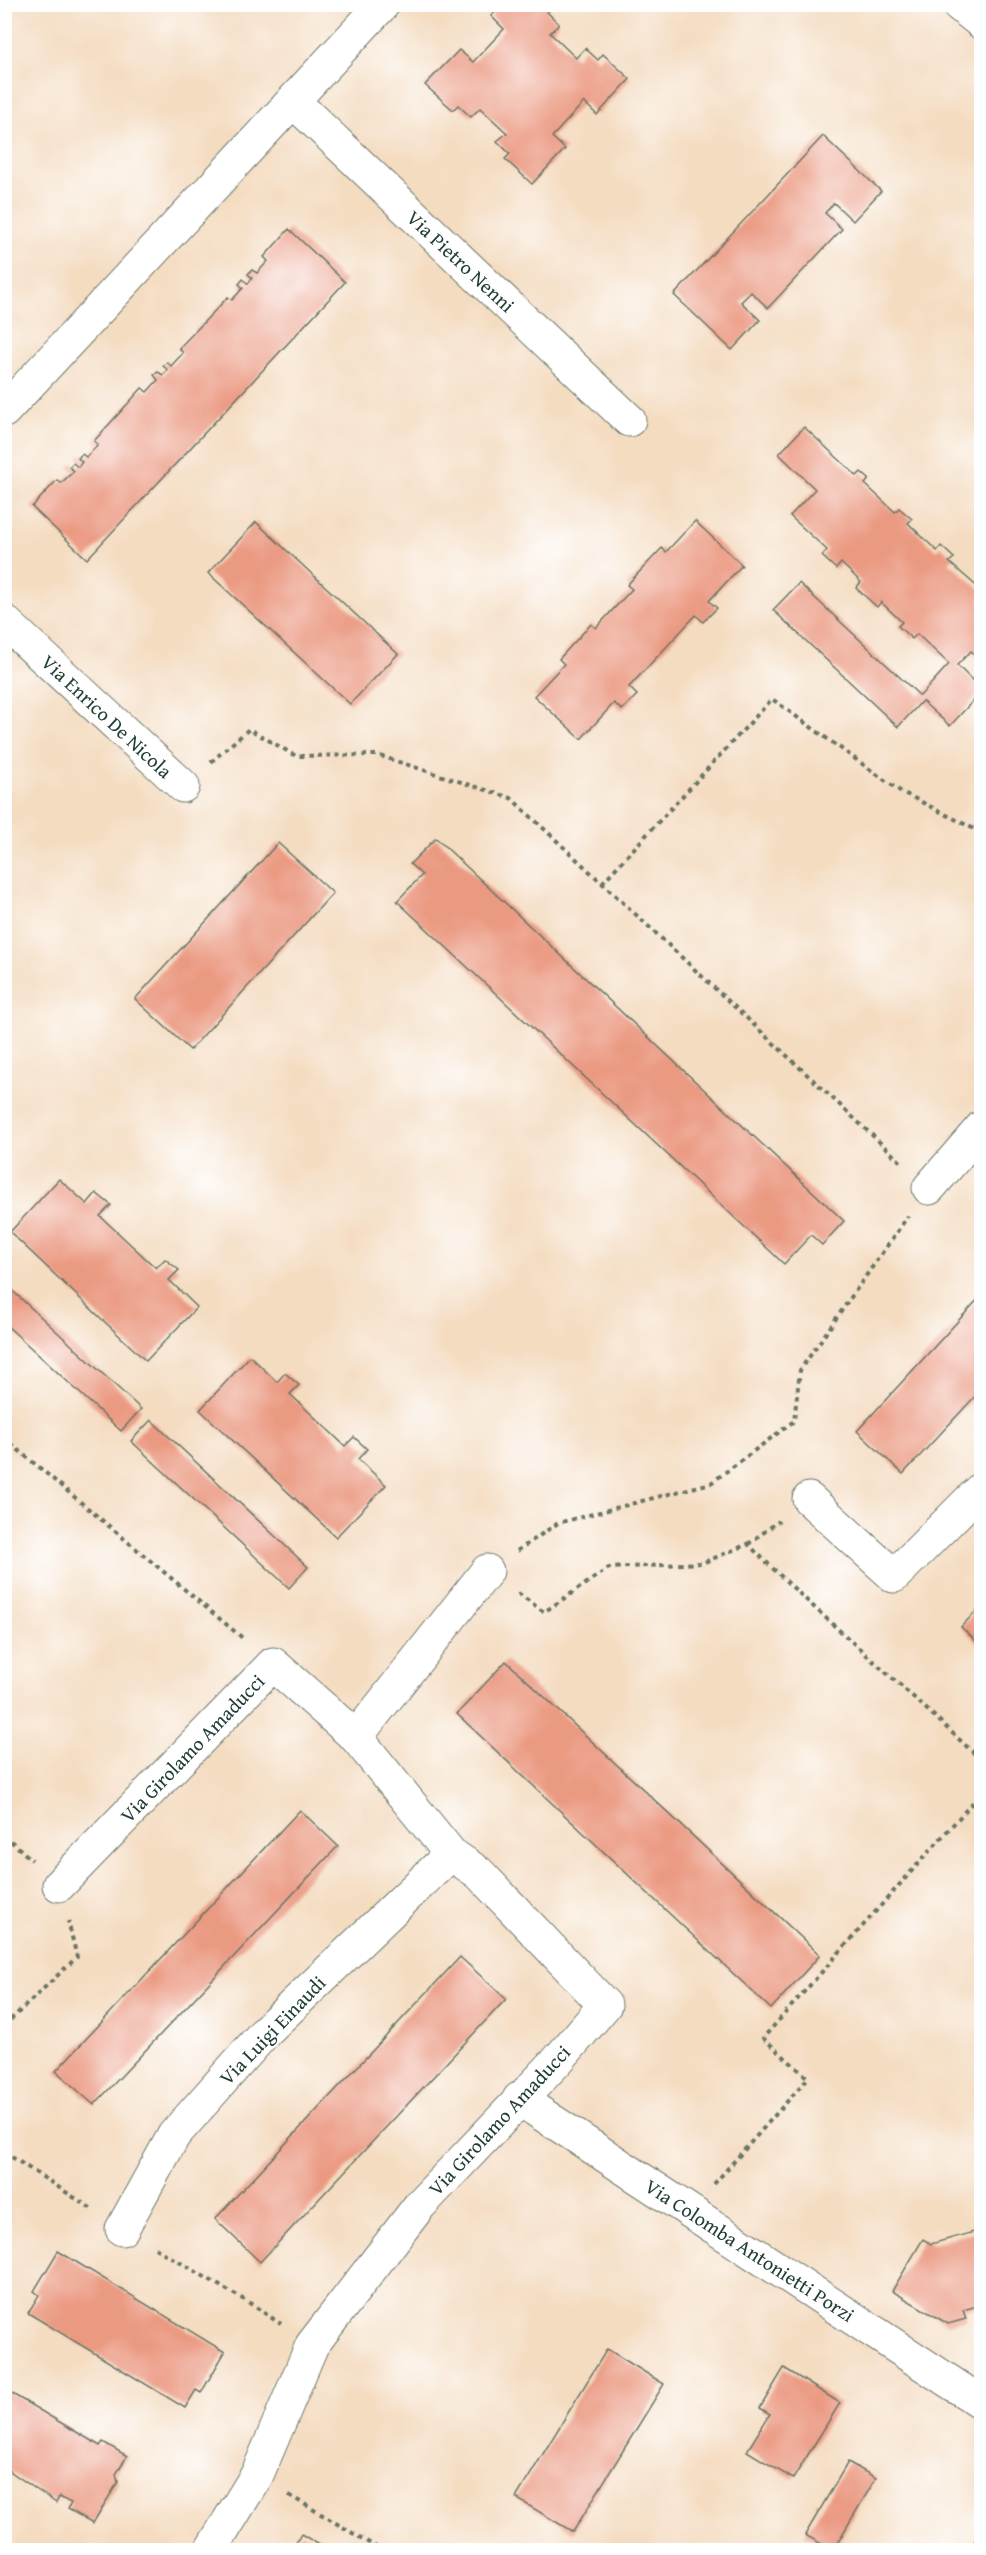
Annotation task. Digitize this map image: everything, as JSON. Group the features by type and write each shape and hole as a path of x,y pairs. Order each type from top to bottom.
{"street":[{"path":"4,411 383,4"},
{"path":"958,4 981,23"},
{"name":"Via Pietro Nenni","path":"293,101 629,420"},
{"name":"Via Enrico De Nicola","path":"4,621 183,786"},
{"path":"929,1188 981,1127"},
{"path":"809,1499 894,1576 981,1488"},
{"path":"356,1737 487,1571"},
{"name":"Via Girolamo Amaducci","path":"58,1885 273,1664 356,1737 451,1854 479,1873 605,2005 558,2060 420,2205 312,2345 257,2475 211,2550"},
{"name":"Via Luigi Einaudi","path":"122,2229 174,2134 266,2031 451,1854"},
{"name":"Via Colomba Antonietti Porzi","path":"519,2099 981,2403"}],"path":[{"path":"602,883 772,699 900,791 981,833"},
{"path":"183,786 249,729 296,756 377,754 511,798 929,1188 800,1370 794,1421 711,1483 558,1523 487,1571 544,1612 609,1568 702,1563 748,1544 801,1597 924,1706 981,1761"},
{"path":"4,1438 273,1664"},
{"path":"690,2211 808,2078 763,2038 981,1792"},
{"path":"4,2026 77,1957 58,1885"},
{"path":"4,2152 122,2229 248,2302 312,2345"},
{"path":"257,2475 381,2550"}],"building":[{"path":"503,4 549,4 551,7 547,12 559,24 550,33 576,58 585,48 598,60 603,54 630,79 597,115 584,102 552,137 565,149 532,184 505,159 510,154 497,141 507,133 480,108 471,117 458,105 453,110 425,85 459,50 473,62 504,29 491,16"},
{"path":"823,136 881,191 853,221 834,203 825,213 842,229 768,308 751,292 741,302 760,320 732,350 674,295"},
{"path":"289,229 345,282 87,559 32,507 57,480 61,483 74,471 69,467 73,463 78,467 82,462 78,458 82,454 86,457 98,445 94,441 142,388 147,392 158,380 154,375 158,372 163,375 168,370 163,366 167,362 171,366 183,353 179,348 228,297 232,300 243,288 239,284 243,279 248,284 252,278 248,274 252,270 257,273 268,261 264,257"},
{"path":"804,427 857,476 861,472 869,479 865,484 895,512 899,508 912,519 908,523 937,551 941,546 954,558 949,562 981,590 981,648 975,655 971,651 957,665 981,689 981,692 950,726 922,701 898,727 773,610 799,583 920,696 949,664 917,634 912,639 898,626 902,622 881,602 877,607 856,588 861,582 841,563 836,569 822,556 827,550 790,516 815,489 779,454"},
{"path":"695,521 742,565 709,601 717,608 703,622 696,615 629,687 637,695 622,710 614,703 581,739 534,696 564,664 559,659 591,624 596,628 632,589 627,585 662,548 666,552"},
{"path":"256,522 398,654 350,704 208,573"},
{"path":"436,838 844,1221 822,1245 811,1235 784,1264 397,901 422,875 410,864"},
{"path":"278,843 333,893 190,1050 135,999"},
{"path":"59,1179 87,1204 96,1193 111,1205 100,1216 156,1268 165,1259 179,1270 169,1280 197,1307 146,1361 10,1232"},
{"path":"4,1283 141,1409 121,1431 4,1323"},
{"path":"981,1296 981,1390 903,1474 857,1431"},
{"path":"250,1356 277,1382 285,1373 299,1385 290,1394 345,1446 354,1437 367,1449 358,1459 386,1485 336,1537 200,1410"},
{"path":"151,1420 308,1567 289,1588 131,1441"},
{"path":"981,1606 981,1646 961,1627"},
{"path":"506,1661 820,1955 771,2009 457,1714"},
{"path":"300,1810 338,1846 94,2105 56,2071"},
{"path":"460,1957 506,1999 260,2262 215,2219"},
{"path":"981,2230 981,2305 963,2310 966,2319 948,2324 892,2291 923,2239 931,2244"},
{"path":"58,2251 225,2352 201,2393 196,2390 185,2408 28,2313 39,2295 34,2291"},
{"path":"607,2349 664,2384 573,2532 516,2498"},
{"path":"784,2368 840,2403 793,2479 747,2451 770,2414 760,2408"},
{"path":"4,2389 100,2446 103,2442 127,2456 116,2474 118,2482 93,2523 68,2509 71,2503 59,2497 56,2503 4,2467"},
{"path":"848,2462 876,2478 833,2550 805,2535"},
{"path":"981,2530 981,2550 969,2550"},
{"path":"301,2534 328,2550 292,2550"}]}
